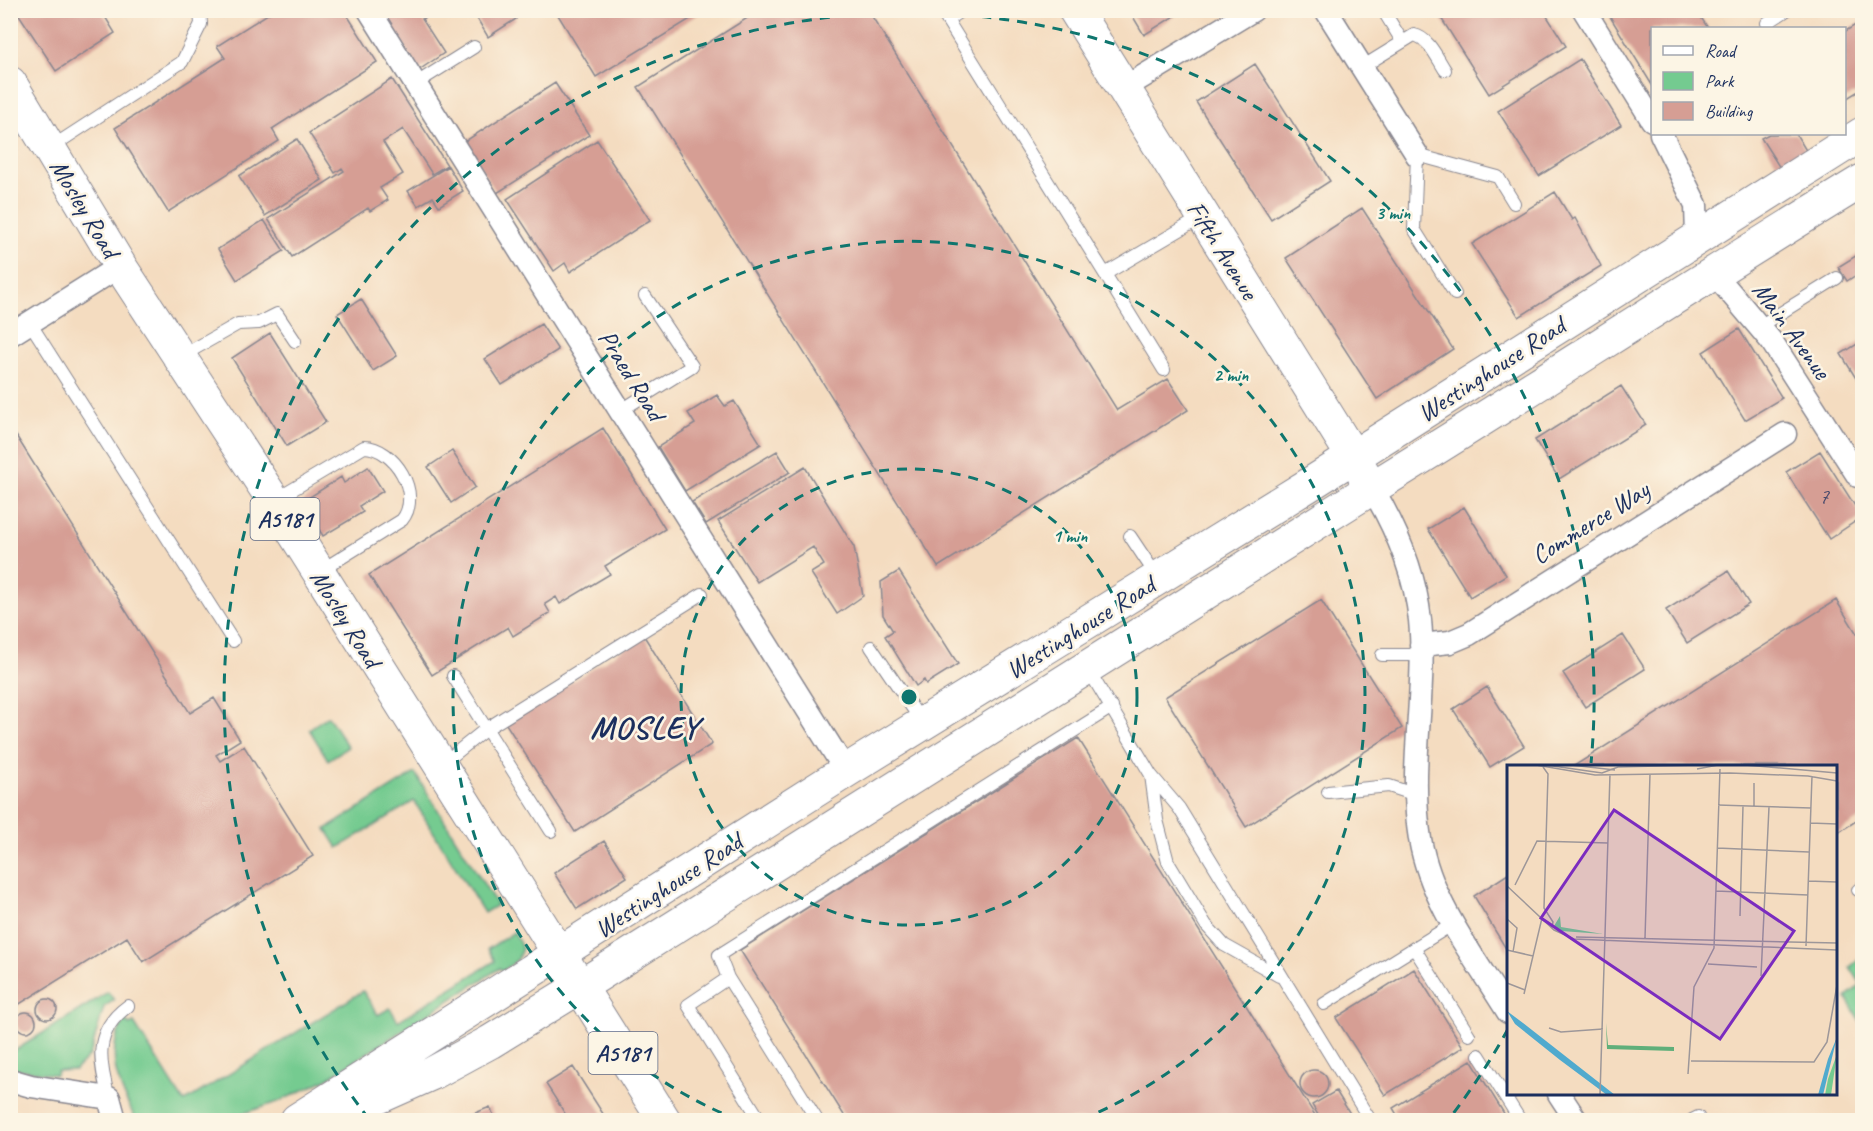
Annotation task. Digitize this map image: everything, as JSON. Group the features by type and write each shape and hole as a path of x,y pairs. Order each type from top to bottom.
{"street":[{"name":"Praed Road","path":"369,10 846,771"},
{"name":"Fifth Avenue","path":"1075,10 1372,488"},
{"path":"1124,88 1253,10"},
{"path":"1326,10 1417,155"},
{"path":"1584,10 1651,117"},
{"name":"Mosley Road","path":"10,83 120,266 274,501 664,1120"},
{"name":"Westinghouse Road","path":"297,1120 846,771 1159,579 1863,134"},
{"path":"1661,135 1696,206 1697,237 1713,272"},
{"name":"Westinghouse Road","path":"321,1120 339,1116 433,1073 490,1042 1372,488 1501,410 1713,272 1863,181"},
{"path":"10,335 120,266"},
{"name":"Main Avenue","path":"1713,272 1772,342 1860,479"},
{"name":"Commerce Way","path":"1421,650 1469,634 1785,434"},
{"path":"1372,488 1386,511 1405,558 1418,608 1421,650 1416,795 1425,859 1454,924 1507,1009"},
{"path":"1159,579 1180,610"},
{"path":"1067,636 1087,668"},
{"path":"10,1080 31,1086 109,1098 115,1120"},
{"path":"1560,1095 1576,1120"}],"lane":[{"path":"49,149 182,62 201,24 200,10"},
{"path":"962,10 944,15 1164,370"},
{"path":"1383,10 1402,41"},
{"path":"1767,23 1787,10"},
{"path":"1362,67 1409,36 1421,36 1445,70"},
{"path":"415,84 474,47"},
{"path":"1455,294 1414,229 1417,155 1498,177 1514,203"},
{"path":"1105,274 1202,217"},
{"path":"1758,327 1837,278"},
{"path":"621,411 692,366 645,296"},
{"path":"179,358 238,324 259,323 277,314 295,341"},
{"path":"30,323 233,641"},
{"path":"274,501 364,447 372,447 388,455 404,480 411,500 409,511 402,520 318,573"},
{"path":"1130,536 1159,579"},
{"path":"440,766 486,729 702,594"},
{"path":"871,647 923,723"},
{"path":"1382,655 1421,650"},
{"path":"1087,668 1150,775 1179,808 1280,977 1370,1120"},
{"path":"453,675 550,831"},
{"path":"817,1120 728,978 719,956 1112,707"},
{"path":"1150,775 1157,820 1168,862 1206,926 1224,945 1280,977"},
{"path":"1328,792 1389,786 1416,795"},
{"path":"1324,1004 1454,924"},
{"path":"1414,948 1468,1035"},
{"path":"728,978 688,1005 760,1120"},
{"path":"109,1098 100,1067 101,1046 113,1016 128,1006"},
{"path":"1479,1055 1520,1120"}],"green space":[{"path":"328,716 348,747 328,760 309,729"},
{"path":"415,773 497,905 484,913 414,801 338,848 326,829"},
{"path":"514,932 522,948 518,959 503,971 500,968 325,1080 278,1102 241,1114 210,1120 136,1120 119,1083 114,1058 115,1045 118,1032 125,1019 129,1025 134,1023 184,1102 363,991 378,1015 390,1008 398,1021 495,961 488,949"},
{"path":"1862,957 1862,1024 1846,998 1861,984 1850,967"},
{"path":"108,992 114,1000 104,1007 90,1055 75,1070 57,1071 56,1075 11,1068 11,1053"}],"building":[{"path":"16,10 101,10 115,33 56,71"},
{"path":"274,10 344,10 377,62 272,129 279,141 168,212 115,128 225,58 217,46"},
{"path":"381,10 436,10 422,19 444,53 419,70"},
{"path":"472,10 510,10 516,19 488,37"},
{"path":"555,10 705,10 596,77"},
{"path":"760,10 868,10 1117,410 1168,379 1188,410 938,567 638,87"},
{"path":"1129,10 1184,10 1144,35"},
{"path":"1436,10 1543,10 1566,46 1489,94"},
{"path":"1606,10 1696,10 1707,27 1651,27 1651,83"},
{"path":"1862,21 1862,89 1846,99 1846,31"},
{"path":"1580,59 1621,125 1539,176 1498,111"},
{"path":"1255,64 1330,181 1271,219 1196,102"},
{"path":"392,79 447,165 432,174 403,129 383,142 403,174 380,188 388,200 370,211 368,208 292,257 268,219 344,171 342,168 335,173 309,133"},
{"path":"555,83 589,135 497,193 464,142"},
{"path":"1767,135 1797,135 1807,152 1780,168 1761,138"},
{"path":"297,139 322,180 265,216 239,176"},
{"path":"597,140 650,220 570,272 565,263 554,271 507,199"},
{"path":"448,166 463,191 439,206 433,197 418,206 408,191"},
{"path":"1555,192 1572,220 1575,218 1601,266 1519,317 1472,244"},
{"path":"1362,208 1453,349 1377,399 1286,258"},
{"path":"264,220 284,251 237,280 218,249"},
{"path":"1862,252 1862,271 1847,281 1838,267"},
{"path":"361,299 397,356 373,371 337,314"},
{"path":"541,324 558,350 502,385 485,359"},
{"path":"1739,329 1782,398 1745,420 1703,352"},
{"path":"270,333 326,422 287,446 232,358"},
{"path":"1862,341 1862,388 1841,354"},
{"path":"1621,386 1646,425 1559,479 1535,440"},
{"path":"717,395 725,406 734,401 761,444 685,491 658,447 695,424 688,413"},
{"path":"10,426 190,713 214,698 240,740 216,755 220,761 244,746 313,856 143,962 127,937 10,1010"},
{"path":"603,428 665,529 605,566 610,574 560,604 556,597 545,604 550,613 513,636 508,627 432,675 369,575"},
{"path":"452,451 475,487 451,503 428,467"},
{"path":"777,451 790,472 706,524 692,502"},
{"path":"1820,451 1862,517 1829,539 1786,472"},
{"path":"368,467 383,491 359,506 363,512 323,536 302,502 341,477 344,483"},
{"path":"805,467 854,547 863,596 837,614 811,573 824,565 813,547 757,582 718,521"},
{"path":"1464,507 1506,575 1470,597 1428,529"},
{"path":"899,571 958,664 926,684 924,680 916,686 885,636 893,631 883,615 881,582"},
{"path":"1728,571 1749,604 1687,643 1666,610"},
{"path":"1321,600 1402,728 1246,827 1165,697"},
{"path":"1836,600 1862,642 1862,817 1837,833 1837,765 1576,765"},
{"path":"1623,635 1645,669 1585,707 1563,673"},
{"path":"644,636 712,744 575,832 506,724"},
{"path":"1487,687 1524,746 1490,767 1453,709"},
{"path":"1078,738 1318,1120 847,1120 740,950"},
{"path":"604,841 627,877 577,909 554,873"},
{"path":"1507,875 1507,950 1474,896"},
{"path":"1414,969 1463,1047 1385,1095 1336,1018"},
{"path":"47,999 54,1002 57,1009 54,1016 47,1019 40,1016 37,1009 40,1002"},
{"path":"26,1012 33,1015 36,1022 33,1029 26,1032 19,1029 16,1022 19,1015"},
{"path":"1471,1060 1508,1120 1400,1120 1393,1108"},
{"path":"573,1067 607,1120 569,1120 546,1084"},
{"path":"1314,1070 1324,1074 1328,1084 1324,1094 1314,1098 1304,1094 1300,1084 1304,1074"},
{"path":"1336,1091 1354,1120 1321,1120 1312,1105"},
{"path":"490,1107 496,1120 458,1120"}],"district":[{"name":"MOSLEY","path":"645,727"}]}
